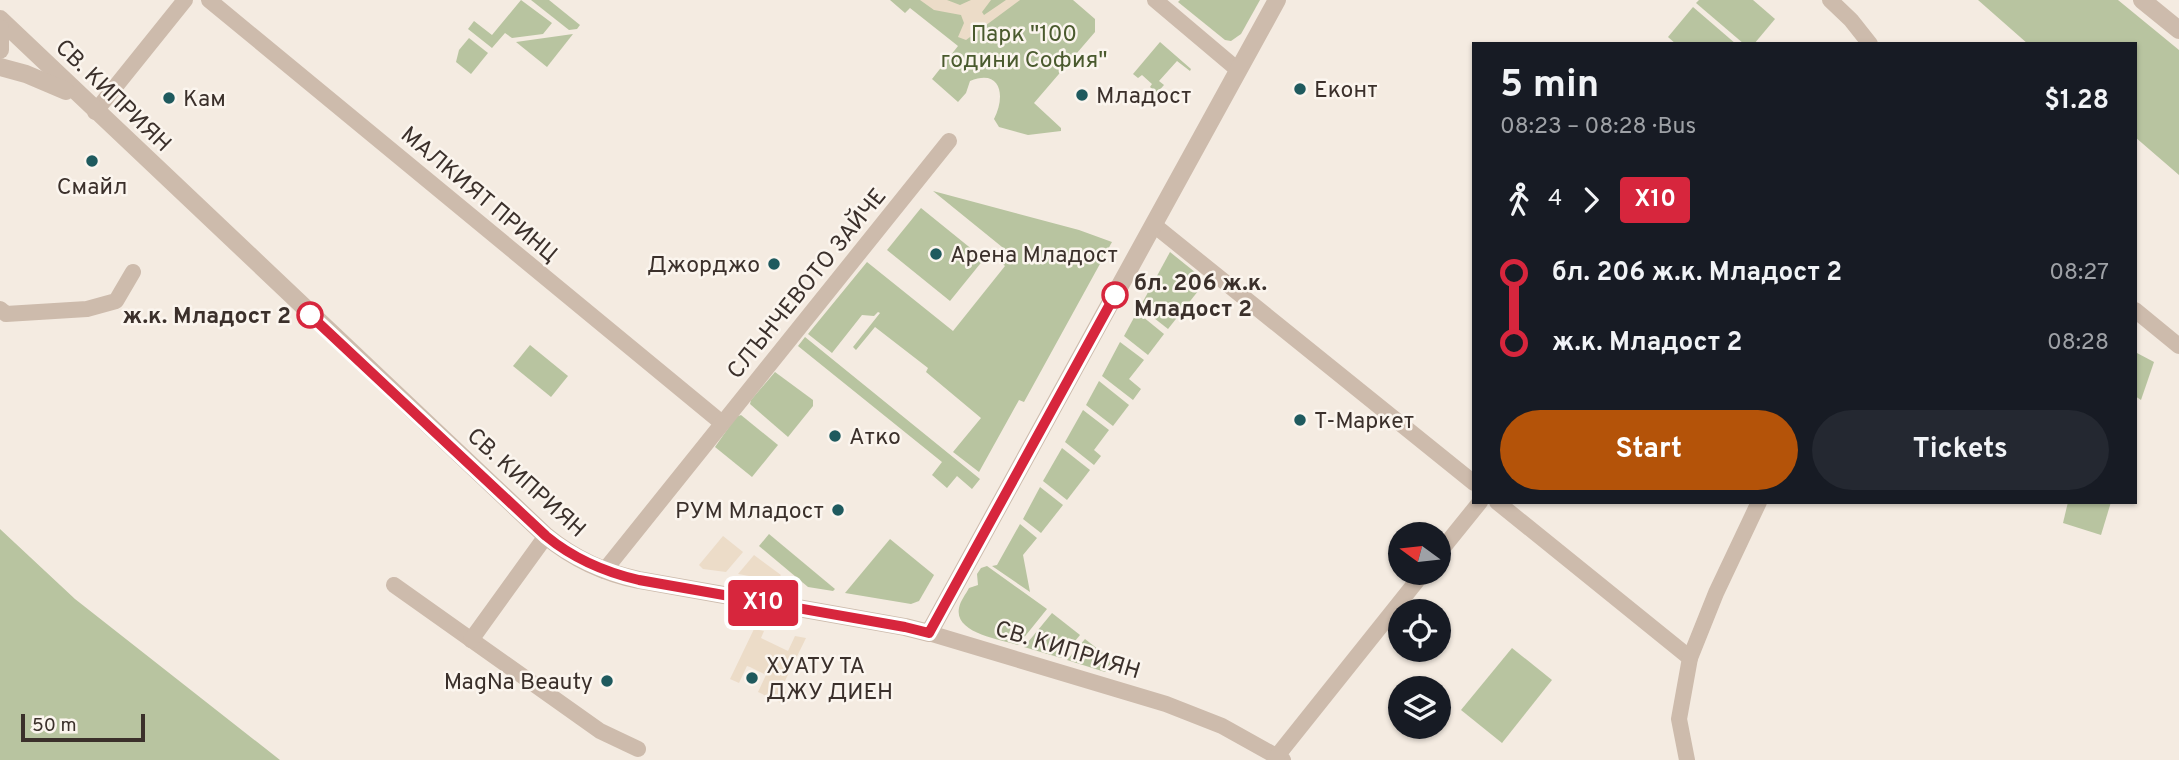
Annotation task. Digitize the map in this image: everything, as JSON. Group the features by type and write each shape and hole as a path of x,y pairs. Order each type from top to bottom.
{"street":[{"path":"95,112 185,0"},
{"name":"МАЛКИЯТ ПРИНЦ","path":"209,0 722,423"},
{"path":"1155,0 1238,70"},
{"path":"929,633 1277,0"},
{"path":"1830,0 1868,42"},
{"path":"2142,0 2179,30"},
{"name":"СВ. КИПРИЯН","path":"0,19 95,112 546,536 571,556 604,570 680,589 929,633 1166,705 1222,726 1280,758"},
{"path":"0,28 0,50"},
{"path":"0,67 50,83 82,99"},
{"name":"СЛЪНЧЕВОТО ЗАЙЧЕ","path":"604,570 949,141"},
{"path":"1154,225 1472,481"},
{"path":"0,309 6,314 87,309 116,301 133,272"},
{"path":"2137,312 2179,346"},
{"path":"1451,538 1478,504"},
{"path":"1499,504 1690,658"},
{"path":"1688,760 1679,719 1690,658 1716,593 1758,504"},
{"path":"471,640 546,536"},
{"path":"394,584 600,731 638,749"},
{"path":"1280,758 1414,585"}],"green space":[{"path":"521,0 552,23 543,34 512,38 505,33 492,48 468,29 474,21 492,35"},
{"path":"531,0 549,0 580,25 577,29 569,30"},
{"name":"Парк \"100 години София\"","path":"890,0 1073,0 1095,19 1095,32 1034,103 1061,131 1028,135 999,127 994,119 1000,93 998,86 989,78 970,81 966,93 958,102 932,79 958,46 910,8 905,13"},
{"path":"1260,0 1241,34 1231,41 1225,40 1178,2"},
{"path":"1699,0 1753,0 1775,19 1756,42 1742,42 1696,3"},
{"path":"1978,0 2118,0 2179,50 2179,175 2137,139 2137,42 2026,42"},
{"path":"1693,7 1734,42 1674,42 1668,37"},
{"path":"573,34 547,67 516,42"},
{"path":"469,38 488,53 471,74 456,62 459,50"},
{"path":"1160,42 1191,69 1190,71 1177,61 1159,81 1164,85 1157,93 1142,75 1138,78 1133,74"},
{"path":"933,191 1079,230 1112,242 1024,402 1019,400 979,472 953,452 981,418 926,372 928,368 875,327 856,350 853,347 880,313 874,316 862,315 832,353 808,334 867,262 953,331 1005,266 1000,261 1007,251"},
{"path":"921,208 984,259 950,301 887,250"},
{"path":"1170,252 1206,281 1168,329 1140,307"},
{"path":"1137,312 1164,334 1148,355 1124,336"},
{"path":"805,337 980,479 972,489 957,476 947,488 932,475 942,462 798,346"},
{"path":"1120,342 1144,360 1129,379 1141,389 1133,400 1102,376"},
{"path":"530,345 568,376 551,397 513,366"},
{"path":"2137,353 2154,362 2141,400 2137,397"},
{"path":"775,372 813,400 813,406 788,437 750,404"},
{"path":"1099,381 1129,405 1113,426 1086,405"},
{"path":"1083,410 1109,430 1094,450 1101,456 1094,465 1065,442"},
{"path":"741,415 778,445 752,477 715,447 736,417"},
{"path":"1062,448 1090,470 1067,500 1043,481"},
{"path":"1040,487 1063,505 1041,533 1023,519"},
{"path":"2068,504 2110,504 2101,535 2063,523"},
{"path":"1020,524 1037,538 1023,555 1030,592 992,566 997,565"},
{"path":"0,529 75,599 280,760 0,760"},
{"path":"769,534 835,589 833,591 808,587 759,546"},
{"path":"890,539 934,575 919,601 911,604 845,593"},
{"path":"987,566 1047,609 1018,645 979,634 959,617 962,600 969,588 978,585 977,574 981,568"},
{"path":"1052,613 1080,635 1061,658 1024,647"},
{"path":"1085,639 1113,661 1105,672 1067,660"},
{"path":"1512,648 1552,680 1502,743 1461,710"}],"shaded area":[{"path":"920,0 947,0 960,5 971,0 991,0 982,12 984,15 1006,0 1020,0 966,40 958,37 964,23 961,15 934,10"},
{"path":"723,536 743,552 726,572 703,569 699,565"},
{"path":"754,555 781,575 776,581 738,574"},
{"path":"754,629 764,631 761,638 788,651 795,636 806,638 781,689 786,692 781,703 758,692 766,675 750,667 747,666 739,683 730,679"}],"bus line":[{"name":"Х10","path":"310,315 546,536 571,556 617,575 680,589 929,633 1115,295"}],"place":[{"name":"Еконт","path":"1300,89"},
{"name":"Младост","path":"1082,95"},
{"name":"Кам","path":"169,98"},
{"name":"Смайл","path":"92,161"},
{"name":"Арена Младост","path":"936,254"},
{"name":"Джорджо","path":"774,264"},
{"name":"бл. 206 ж.к. Младост 2","path":"1115,295"},
{"name":"ж.к. Младост 2","path":"310,315"},
{"name":"Т-Маркет","path":"1300,420"},
{"name":"Атко","path":"835,436"},
{"name":"РУМ Младост","path":"838,510"},
{"name":"ХУАТУ ТА ДЖУ ДИЕН","path":"752,678"},
{"name":"MagNa Beauty","path":"607,681"}]}
